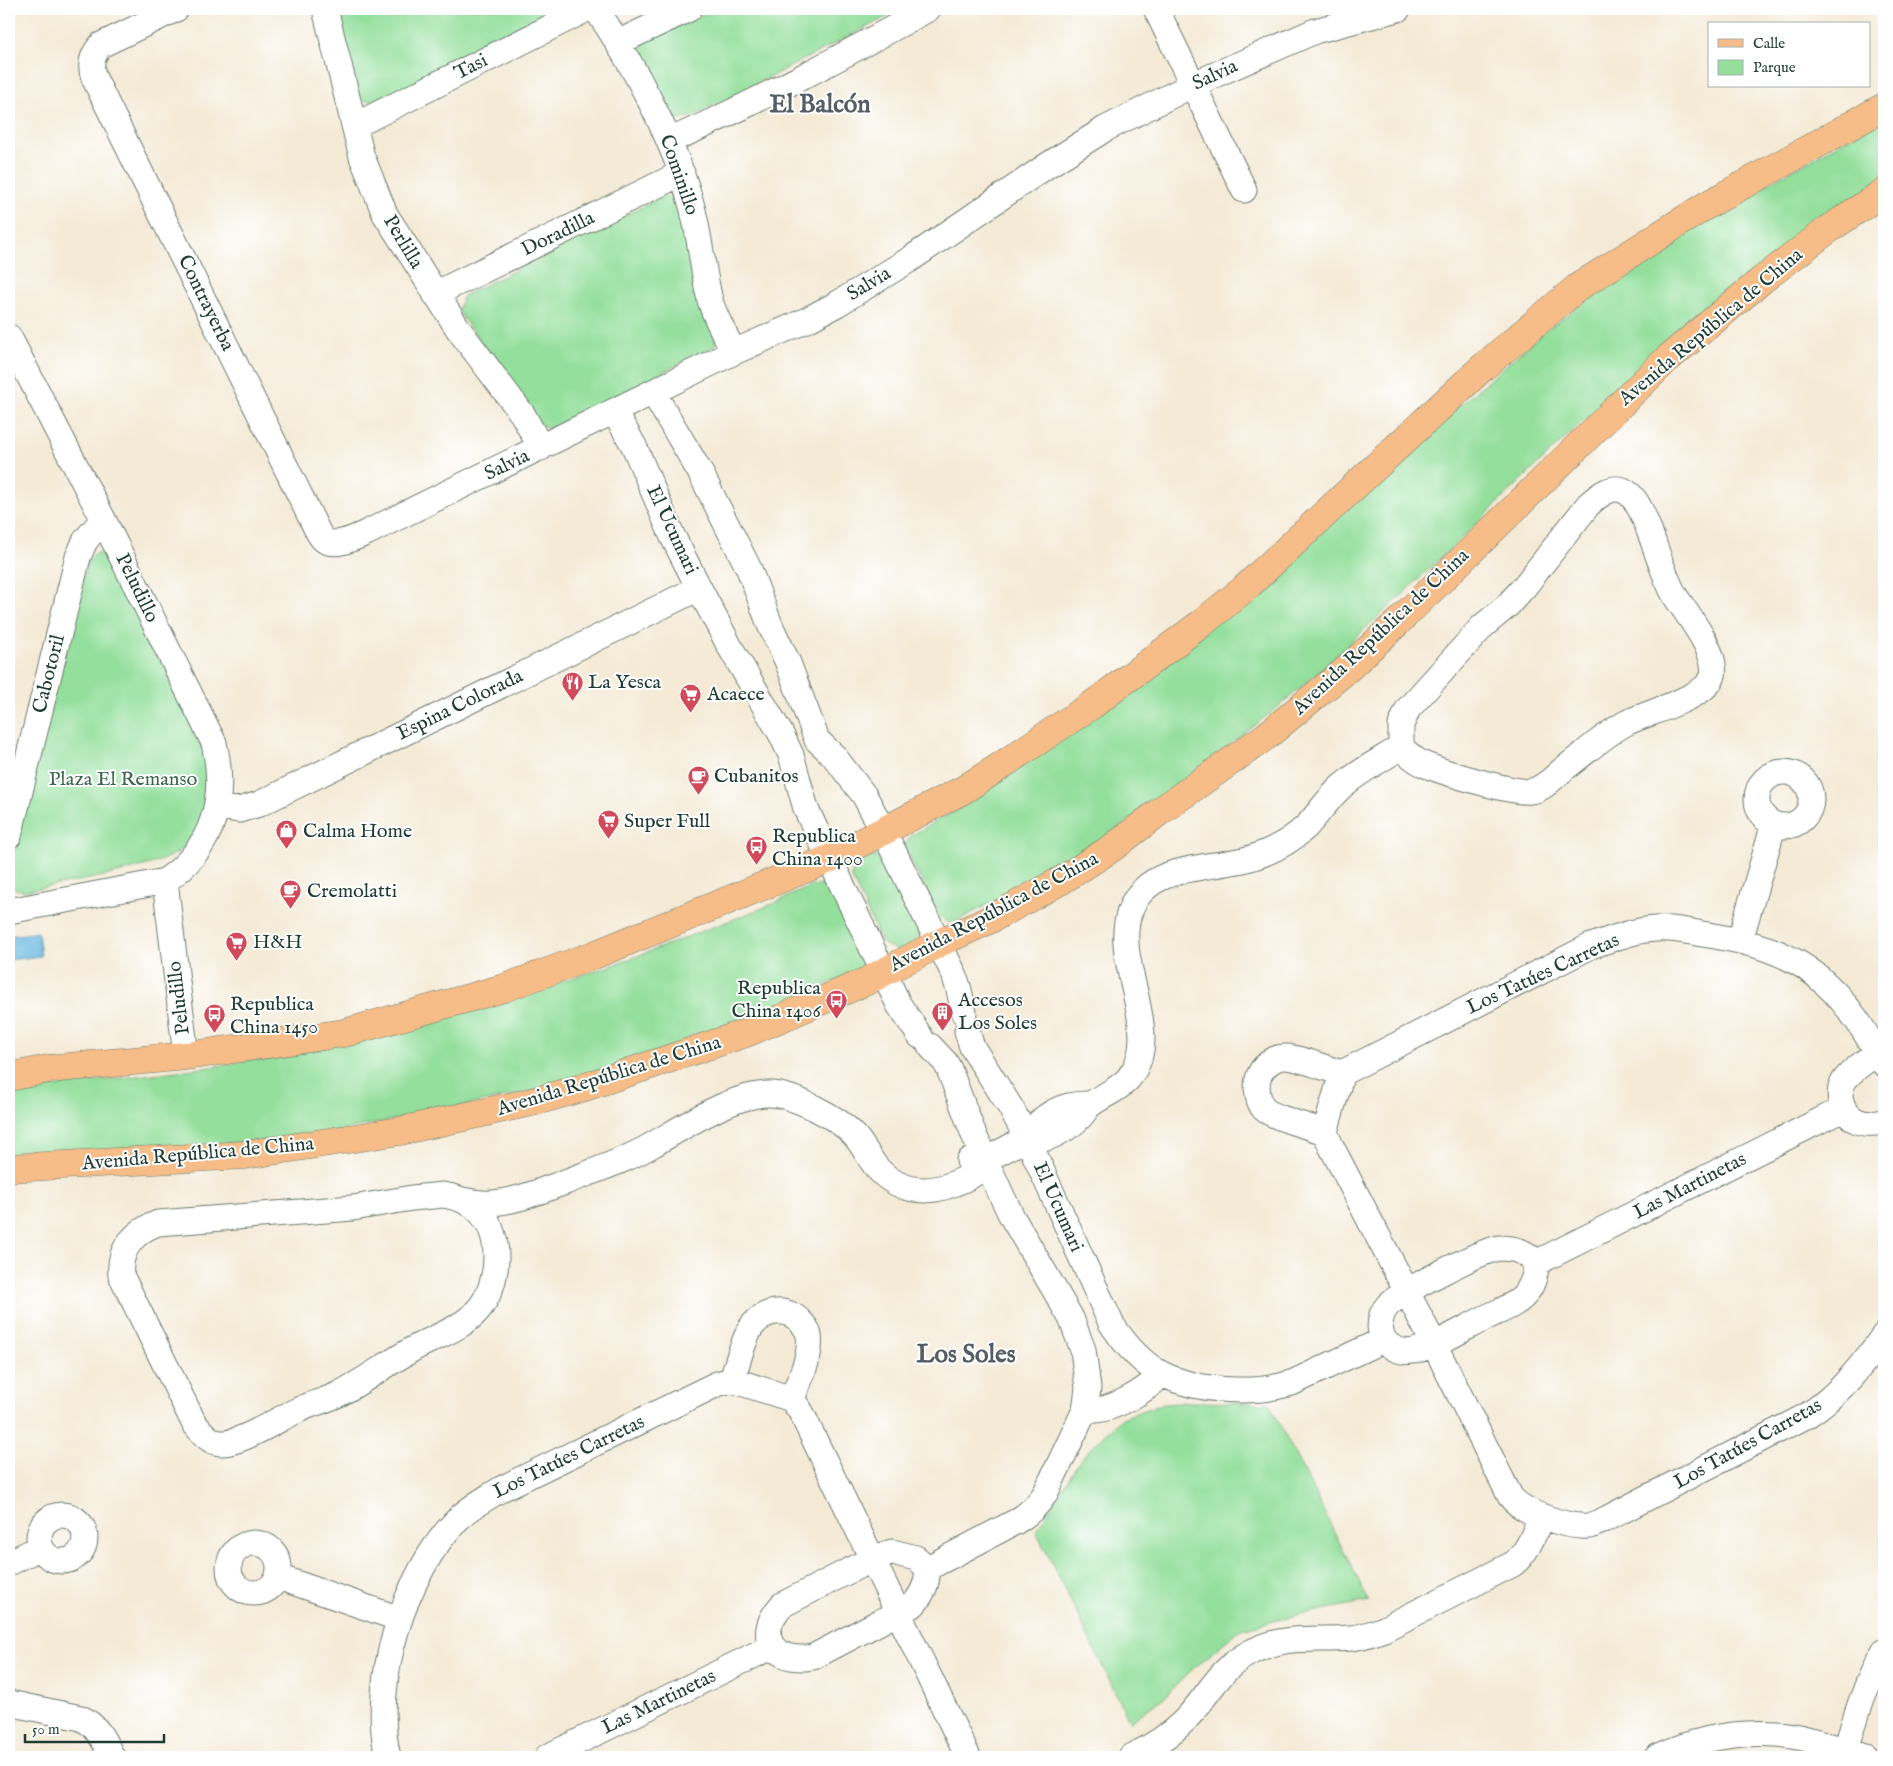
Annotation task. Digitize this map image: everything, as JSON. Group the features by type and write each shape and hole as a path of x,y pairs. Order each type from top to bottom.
{"main road":[{"path":"9,1077 48,1069 186,1056 344,1032 504,988 594,955 829,859 963,790 1092,705 1202,623 1244,589 1482,368 1578,287 1707,204 1884,108"},
{"name":"Avenida República de China","path":"9,1168 245,1154 400,1131 490,1112 585,1087 749,1032 850,989 1021,902 1062,880 1112,848 1264,737 1344,672 1666,360 1762,280 1829,229 1884,192"}],"street":[{"name":"Contrayerba","path":"176,9 101,45 95,52 91,69 316,528 323,539 328,542"},
{"name":"Perlilla","path":"325,9 362,157 385,214 459,330 523,415 541,448"},
{"name":"Tasi","path":"354,126 587,9"},
{"name":"Cominillo","path":"596,9 618,42 669,141 682,173 692,204 711,301 718,323 734,352"},
{"path":"618,42 689,9"},
{"path":"669,141 763,98 928,9"},
{"path":"1156,9 1244,190"},
{"name":"Salvia","path":"328,542 335,543 368,532 734,352 807,320 909,260 1085,141 1194,84 1315,31 1398,9"},
{"name":"Doradilla","path":"435,294 682,173"},
{"name":"Peludillo","path":"9,337 103,519 214,743 219,765 218,807 214,820 200,846 177,873 165,881 186,1056"},
{"path":"654,392 725,520 753,577 770,626 788,663 817,740 791,755"},
{"name":"El Ucumari","path":"614,411 634,446 672,535 699,588 730,647 781,734 791,755 806,810 898,1005 925,1041 945,1062 1012,1217 1078,1333 1086,1366 1088,1388 1085,1410"},
{"path":"1620,489 1633,496 1640,507 1660,563 1674,593 1710,652 1713,676 1709,684 1693,695 1645,714 1618,728 1544,786 1529,792 1510,790 1431,766 1408,755 1401,747 1401,726 1408,709 1483,626 1507,606 1524,587 1588,505 1596,497 1611,490 1620,489"},
{"name":"Cabotoril","path":"9,836 78,557 85,541 103,519"},
{"name":"Espina Colorada","path":"218,807 239,810 259,804 699,588"},
{"name":"El Ucumari","path":"817,740 849,775 864,795 883,830 954,974 972,1047 1011,1108 1027,1138 1112,1323 1137,1356 1162,1374"},
{"path":"462,1200 480,1212 491,1230 496,1266 494,1281 489,1295 470,1318 338,1394 299,1410 236,1441 219,1443 210,1440 194,1423 121,1275 120,1267 130,1242 137,1233 146,1227 158,1223 353,1208 443,1195 462,1200 492,1203 531,1194 620,1162 737,1100 764,1094 787,1097 814,1108 840,1123 863,1144 876,1167 895,1182 904,1186 930,1180 968,1162 986,1160 1027,1138 1035,1124 1066,1106 1090,1104 1109,1095 1128,1078 1136,1067 1142,1038 1140,1017 1128,964 1126,928 1132,906 1138,896 1148,886 1172,874 1197,867 1235,862 1270,851 1297,835 1340,788 1351,779 1401,747"},
{"path":"1740,940 1774,824"},
{"path":"9,911 165,881"},
{"name":"Los Tatúes Carretas","path":"1342,1073 1591,946 1615,937 1656,929 1740,940 1779,953 1802,966 1825,983 1847,1006 1881,1058"},
{"path":"1131,1757 1172,1732 1186,1719 1218,1677 1252,1652 1288,1640 1351,1638 1366,1636 1384,1629 1513,1564 1522,1557 1528,1547 1541,1517 1516,1504 1510,1496 1434,1344 1331,1146 1325,1132 1342,1073 1287,1057 1267,1064 1261,1071 1257,1087 1264,1108 1272,1113 1325,1132"},
{"path":"1881,1058 1845,1079 1839,1098 1843,1109 1854,1119 1863,1123 1884,1122"},
{"name":"Las Martinetas","path":"1536,1262 1843,1109"},
{"path":"495,1252 509,1217 516,1207 531,1194"},
{"path":"1510,1248 1530,1256 1536,1262 1535,1278 1531,1286 1517,1302 1434,1344 1413,1351 1392,1348 1383,1340 1380,1330 1382,1315 1393,1301 1406,1292 1489,1250 1510,1248"},
{"path":"792,1399 808,1354 809,1336 804,1325 793,1315 783,1311 771,1313 760,1318 751,1328 732,1380 792,1399 801,1412 968,1757"},
{"name":"Los Tatúes Carretas","path":"1541,1517 1575,1525 1590,1526 1806,1416 1837,1392 1863,1363 1884,1335"},
{"path":"928,1568 1030,1513 1045,1494 1085,1410 1093,1411 1108,1408 1142,1391 1162,1374 1202,1386 1217,1388 1260,1390 1279,1388 1309,1376 1383,1340"},
{"name":"Los Tatúes Carretas","path":"388,1757 383,1721 384,1686 389,1656 412,1588 442,1538 458,1519 474,1506 501,1489 717,1384 732,1380"},
{"path":"9,1563 41,1547"},
{"path":"892,1552 905,1554 916,1558 928,1568 924,1592 914,1604 899,1614 813,1657 803,1659 791,1657 779,1653 771,1647 768,1636 769,1626 774,1613 782,1605 872,1558 892,1552"},
{"path":"278,1577 400,1619"},
{"name":"Las Martinetas","path":"547,1757 771,1647"},
{"path":"1657,1757 1679,1747 1702,1740 1723,1735 1752,1734 1778,1734 1801,1738 1852,1755 1862,1702 1884,1652"},
{"path":"9,1703 81,1718 91,1723 99,1732 112,1757"}],"green space":[{"path":"331,9 574,9 380,102 363,100 357,93"},
{"path":"715,9 902,9 692,117 674,119 669,114 642,59 640,51 644,42"},
{"path":"1884,118 1884,184 1737,292 1581,423 1397,600 1283,703 1068,866 955,922 947,922 938,915 905,847 910,836 974,800 1015,769 1405,453 1545,331 1663,243"},
{"path":"664,196 672,197 681,206 715,335 715,346 553,428 545,428 539,423 458,311 463,296"},
{"name":"Plaza El Remanso","path":"109,552 214,771 207,800 197,829 186,846 157,862 85,880 25,891 15,889 9,883 9,865 88,561 94,554"},
{"path":"874,856 887,861 920,926 917,940 901,949 896,950 882,943 851,876 854,868 860,862"},
{"path":"820,885 828,887 835,894 864,957 859,969 761,1017 556,1087 303,1138 9,1159 9,1092 226,1065 444,1018 614,965 768,906 811,886"},
{"path":"1185,1402 1269,1403 1369,1601 1302,1614 1241,1629 1200,1662 1163,1698 1130,1722 1036,1531 1082,1457 1122,1418 1158,1405"}],"water":[{"path":"38,932 41,956 9,960 9,936"}],"place":[{"name":"La Yesca","path":"572,701"},
{"name":"Acaece","path":"691,713"},
{"name":"Cubanitos","path":"698,795"},
{"name":"Super Full","path":"608,840"},
{"name":"Calma Home","path":"287,850"},
{"name":"Republica China 1400","path":"756,866"},
{"name":"Cremolatti","path":"291,910"},
{"name":"H&H","path":"237,961"},
{"name":"Republica China 1406","path":"837,1019"},
{"name":"Accesos Los Soles","path":"942,1031"},
{"name":"Republica China 1450","path":"214,1034"}],"district":[{"name":"El Balcón","path":"820,105"},
{"name":"Los Soles","path":"966,1355"}]}
